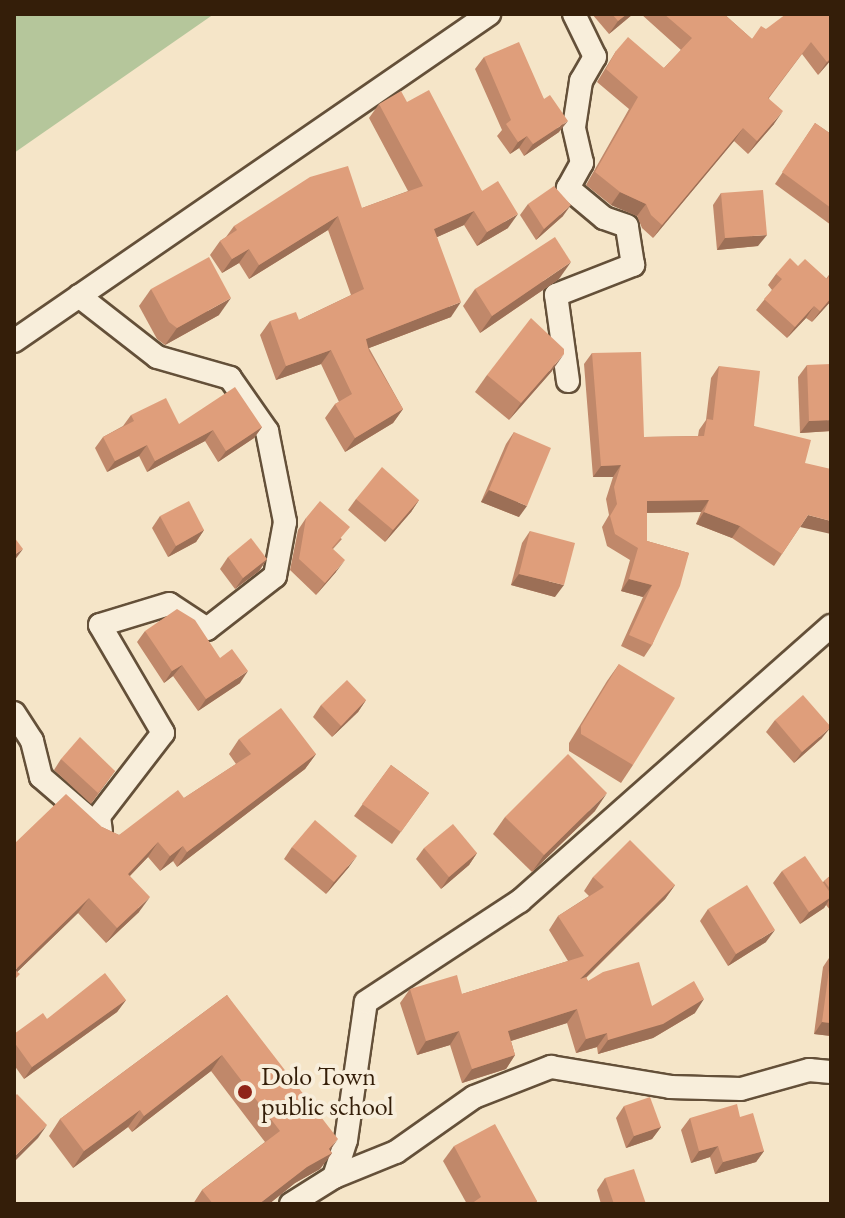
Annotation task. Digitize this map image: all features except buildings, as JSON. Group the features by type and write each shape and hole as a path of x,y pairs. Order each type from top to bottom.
{"street":[{"path":"14,341 465,22 489,14"},
{"path":"568,381 556,295 633,265 627,226 604,218 568,188 582,163 574,127 581,81 595,57 574,14"},
{"path":"14,713 32,741 41,777 101,832 99,816 163,733 100,625 169,604 207,629 275,576 285,522 267,431 230,378 157,357 79,296"},
{"path":"334,1177 346,1140 366,1002 520,901 831,626"},
{"path":"291,1204 334,1177 396,1152 474,1097 551,1067 670,1087 741,1089 809,1070 831,1072"}],"green space":[{"path":"14,14 214,14 14,153"}],"place":[{"name":"Dolo Town public school","path":"245,1092"}]}
